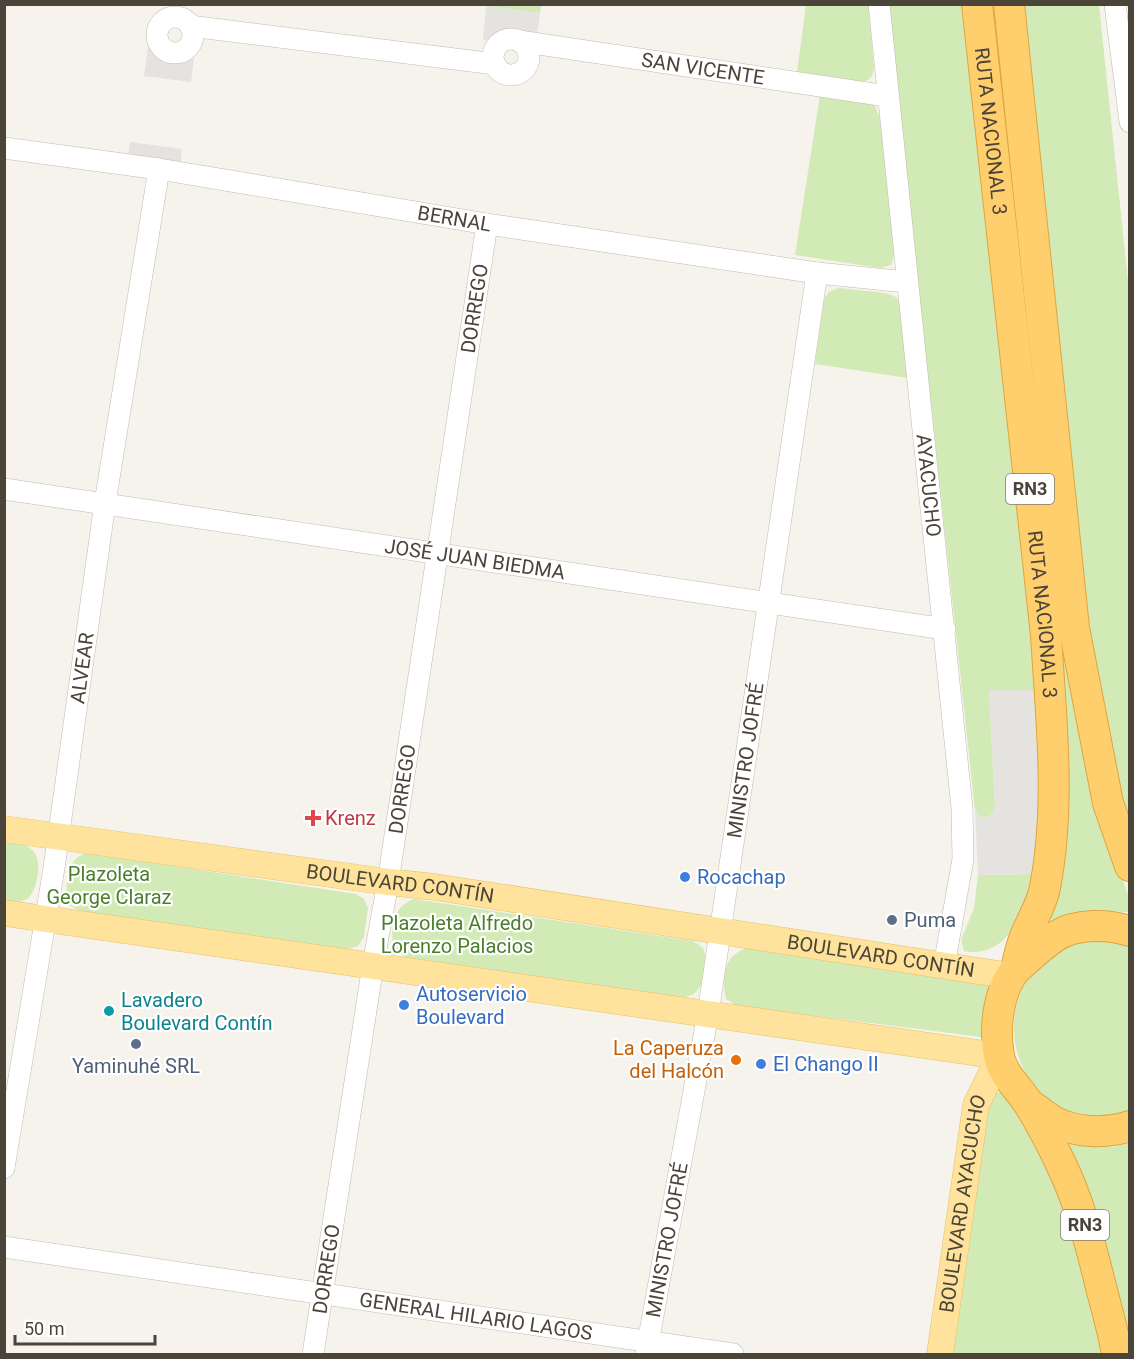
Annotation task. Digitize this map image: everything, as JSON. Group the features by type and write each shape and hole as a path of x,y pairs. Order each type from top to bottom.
{"highway":[{"name":"RUTA NACIONAL 3","path":"977,4 1046,635 1054,803 1045,890 1013,972"},
{"name":"RUTA NACIONAL 3","path":"1009,4 1074,628 1108,802 1130,866"},
{"path":"1013,972 1058,935 1086,927 1117,927 1130,931"},
{"name":"RN3","path":"1013,972 999,1008 997,1037 999,1057 1016,1089 1029,1104 1060,1161 1076,1199 1087,1230 1117,1354"},
{"name":"RN3","path":"1029,1104 1055,1122 1086,1131 1117,1130 1130,1126"}],"main road":[{"name":"BOULEVARD CONTÍN","path":"4,829 435,887 944,966 1013,972"},
{"path":"4,913 999,1057"},
{"name":"BOULEVARD AYACUCHO","path":"940,1354 976,1105 999,1057"}],"street":[{"name":"AYACUCHO","path":"879,4 962,808 963,860 944,966"},
{"path":"1115,4 1127,76 1130,122"},
{"name":"SAN VICENTE","path":"190,26 495,64 502,72 508,74 519,72 524,68 528,58 528,52 519,41 887,96"},
{"name":"BERNAL","path":"4,148 159,169 487,224 817,273 907,282"},
{"name":"ALVEAR","path":"4,1168 58,837 105,503 159,169"},
{"name":"DORREGO","path":"313,1354 388,882 487,224"},
{"name":"MINISTRO JOFRÉ","path":"647,1349 708,1014 817,273"},
{"name":"JOSÉ JUAN BIEDMA","path":"4,489 945,629"},
{"name":"GENERAL HILARIO LAGOS","path":"4,1247 322,1294 647,1349 733,1354"}],"green space":[{"path":"541,4 540,13 486,5"},
{"path":"806,5 868,5 874,68 870,78 859,82 797,72"},
{"path":"888,5 965,5 1039,690 989,690 995,806 993,813 988,817 980,817 975,810"},
{"path":"1020,5 1099,5 1130,300 1129,833 1085,639"},
{"path":"820,95 874,104 880,119 895,253 891,265 880,268 795,255"},
{"path":"839,288 885,293 896,297 901,306 908,378 815,364 824,300 829,292"},
{"path":"1061,644 1065,649 1111,845 1129,898 1130,912 1085,911 1058,920 1052,920 1050,916"},
{"path":"4,842 26,846 32,850 37,860 37,881 28,898 22,901 5,901"},
{"name":"Plazoleta George Claraz","path":"88,853 356,894 364,899 368,908 364,937 358,946 347,949 80,911 69,905 67,879 74,861 79,856"},
{"path":"1038,874 1021,915 1004,939 980,952 964,951 961,940 974,908 978,875"},
{"name":"Plazoleta Alfredo Lorenzo Palacios","path":"414,899 693,941 703,948 706,958 701,986 694,994 683,998 405,957 394,950 392,934 394,920 401,908"},
{"path":"1108,938 1129,942 1129,1114 1090,1118 1057,1107 1033,1085 1018,1056 1014,1024 1022,992 1042,963 1077,942"},
{"path":"748,948 991,984 983,1019 985,1034 981,1037 737,1006 726,999 724,975 734,955"},
{"path":"1000,1092 1023,1118 1068,1204 1107,1354 947,1354 981,1112 993,1094"},
{"path":"1069,1142 1112,1147 1129,1143 1129,1354 1066,1146"}],"shaded area":[{"path":"486,6 540,13 537,35 508,31 490,40 483,40"},
{"path":"150,33 155,47 165,57 174,59 182,57 195,49 191,82 144,76"},
{"path":"130,142 182,149 180,165 128,158"},
{"path":"989,690 1039,690 1038,874 978,875 975,810 980,817 988,817 993,813 995,806"}],"place":[{"name":"Krenz","path":"313,818"},
{"name":"Rocachap","path":"685,877"},
{"name":"Puma","path":"892,920"},
{"name":"Autoservicio Boulevard","path":"404,1005"},
{"name":"Lavadero Boulevard Contín","path":"109,1011"},
{"name":"Yaminuhé SRL","path":"136,1044"},
{"name":"La Caperuza del Halcón","path":"736,1060"},
{"name":"El Chango II","path":"761,1064"}]}
